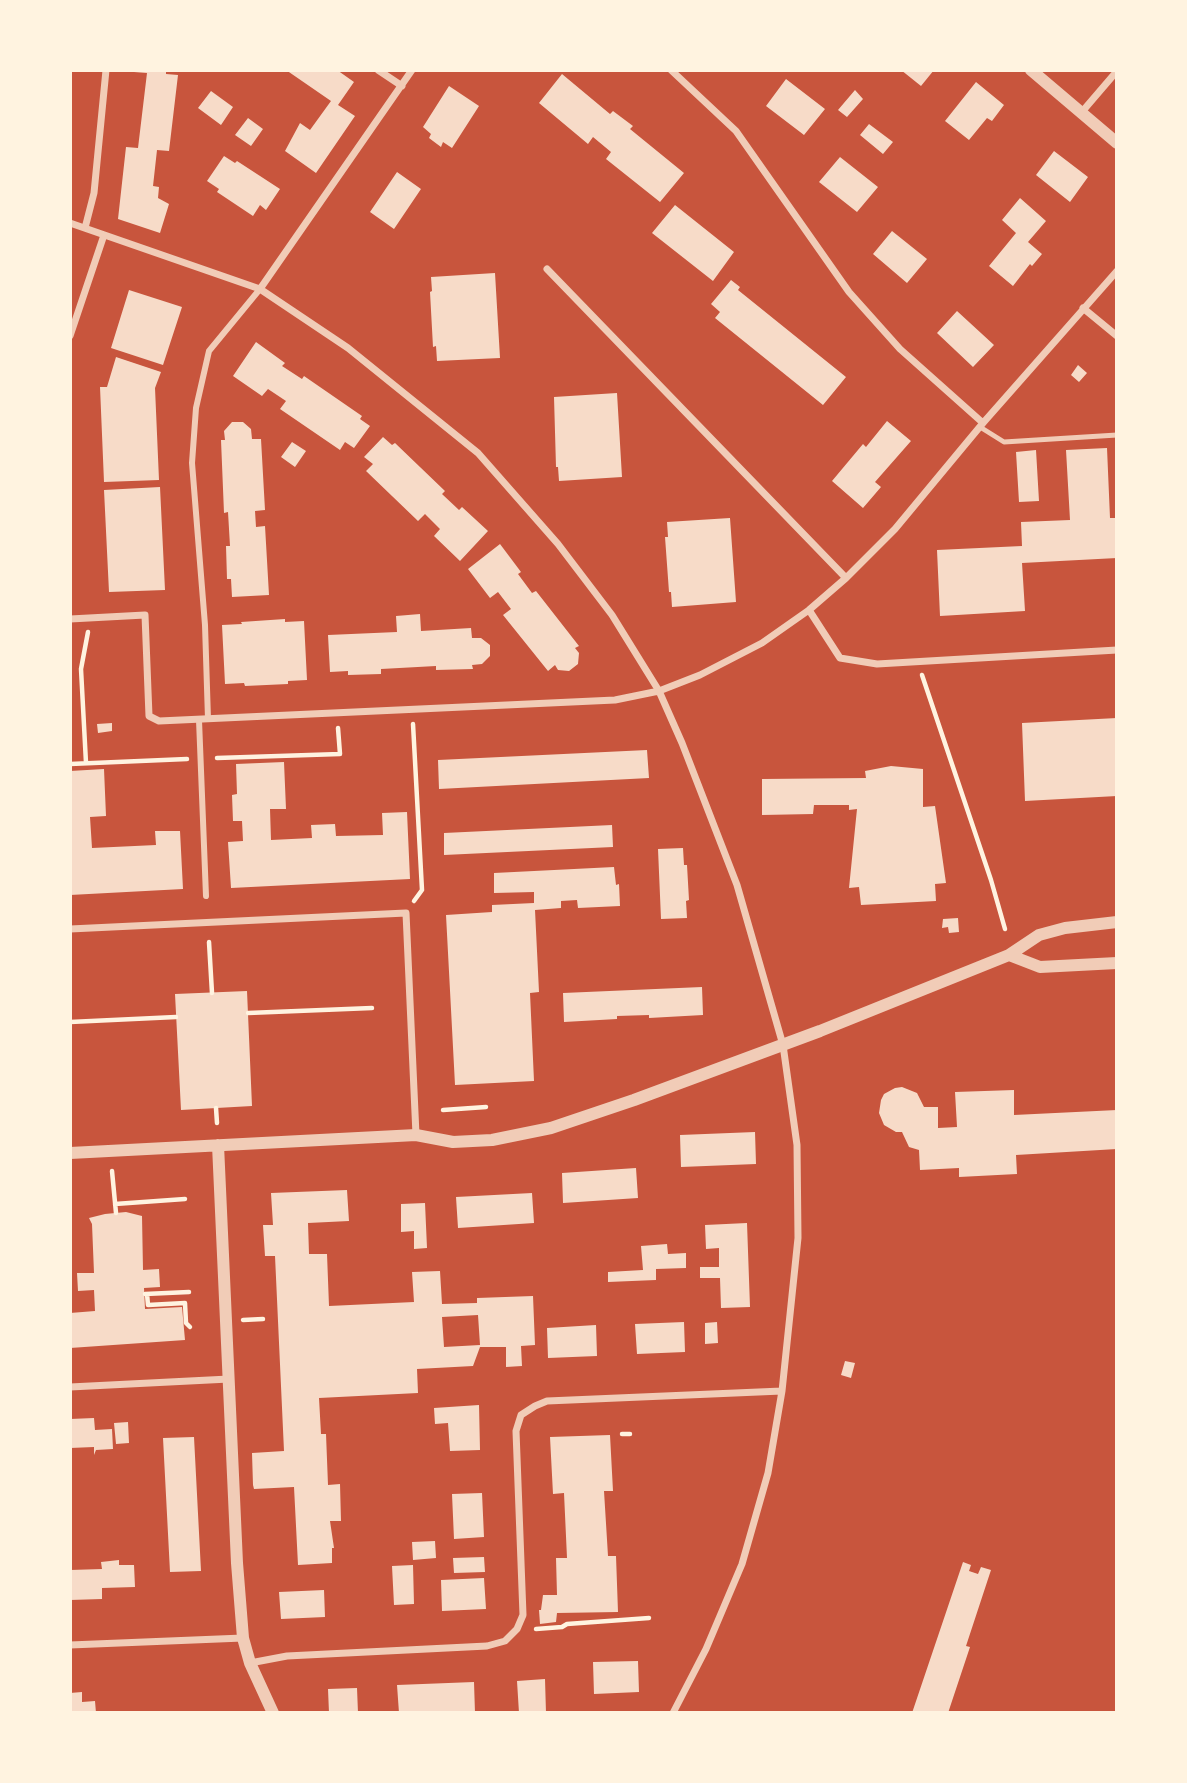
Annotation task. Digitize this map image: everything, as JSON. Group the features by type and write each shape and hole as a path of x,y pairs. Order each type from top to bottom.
{"street":[{"path":"85,228 94,193 106,70"},
{"path":"379,70 402,86"},
{"path":"205,896 205,625 192,463 196,408 209,351 260,289 412,70"},
{"path":"671,70 736,131 849,292 900,349 982,425"},
{"path":"1031,70 1117,143"},
{"path":"1081,113 1117,71"},
{"path":"70,223 260,289 348,348 478,453 558,544 612,615 659,691 682,743 737,885 783,1045 797,1145 798,1238 782,1391 768,1472 742,1564 706,1649 673,1713"},
{"path":"70,336 104,234"},
{"path":"547,269 846,578"},
{"path":"70,612 70,619 145,615 149,716 159,720 615,700 659,691 700,676 762,643 809,610 846,578 895,529 1117,271"},
{"path":"1083,308 1117,336"},
{"path":"809,610 840,658 877,664 1117,650"},
{"path":"70,929 406,913 416,1135"},
{"path":"70,1153 416,1135 453,1142 492,1140 551,1128 783,1045 1009,955 1039,935 1065,928 1117,922"},
{"path":"1009,955 1040,967 1117,963"},
{"path":"218,1145 243,1638 250,1662 273,1713"},
{"path":"70,1387 229,1379"},
{"path":"250,1662 287,1656 487,1646 505,1641 517,1629 523,1615 516,1431 522,1415 535,1406 547,1401 782,1391"},
{"path":"70,1646 243,1638"}],"lane":[{"path":"982,425 1004,442 1117,435"}],"path":[{"path":"86,763 80,669 88,631"},
{"path":"917,661 1005,929"},
{"path":"338,723 340,754"},
{"path":"413,723 422,890"},
{"path":"209,942 212,993"},
{"path":"248,1013 372,1008"},
{"path":"70,1022 176,1017"},
{"path":"443,1110 486,1107"},
{"path":"216,1108 217,1123"},
{"path":"112,1171 116,1213"},
{"path":"115,1204 185,1199"},
{"path":"189,1292 146,1294 148,1304 185,1303 186,1322 190,1327"},
{"path":"238,1320 263,1319"},
{"path":"622,1434 630,1434"},
{"path":"535,1629 649,1618"}],"building":[{"path":"134,70 166,70 166,74 178,75 169,151 157,150 153,186 159,187 158,198 169,204 160,233 118,219 126,147 138,148 147,73"},
{"path":"286,70 337,70 354,82 338,105 355,116 316,173 285,151 300,123 310,130 331,101"},
{"path":"901,70 934,70 921,86"},
{"path":"562,74 610,114 613,111 633,126 630,129 684,173 660,202 606,159 611,152 593,137 588,144 539,103"},
{"path":"786,79 825,109 804,135 766,106"},
{"path":"976,82 1004,105 992,121 987,118 969,140 945,121"},
{"path":"449,86 479,106 452,148 443,142 441,147 429,138 431,134 423,127"},
{"path":"855,90 863,99 847,117 838,110"},
{"path":"211,91 233,107 221,125 198,108"},
{"path":"248,118 263,129 251,146 235,135"},
{"path":"869,124 893,142 883,154 860,135"},
{"path":"1054,151 1088,177 1070,202 1036,175"},
{"path":"224,156 235,163 237,161 280,189 266,210 260,205 253,216 217,192 219,189 207,181"},
{"path":"840,157 878,187 857,212 819,182"},
{"path":"397,172 421,189 394,229 370,212"},
{"path":"1020,198 1046,221 1028,242 1042,254 1032,266 1030,264 1013,286 989,266 1016,233 1002,220"},
{"path":"675,205 734,252 713,281 652,233"},
{"path":"892,231 927,259 907,283 873,254"},
{"path":"495,273 500,358 437,361 436,346 433,347 431,277"},
{"path":"731,280 740,287 738,290 846,377 823,405 715,318 720,312 711,304"},
{"path":"129,290 182,307 163,365 111,348"},
{"path":"957,311 994,345 973,367 937,333"},
{"path":"256,342 285,363 282,366 302,379 304,376 362,416 360,419 370,426 354,448 345,442 340,450 280,409 286,401 268,389 262,396 233,376"},
{"path":"116,357 161,372 155,388 159,480 104,482 100,387 107,387"},
{"path":"1078,365 1087,373 1079,382 1071,375"},
{"path":"617,393 622,477 559,481 556,467 554,397"},
{"path":"887,421 911,441 875,482 881,487 863,508 832,481 863,444 866,447"},
{"path":"232,422 243,422 251,429 252,439 261,439 265,510 255,511 256,527 265,526 269,595 232,597 231,579 227,579 226,546 230,546 228,512 224,513 221,440 225,440 224,431"},
{"path":"383,437 392,445 395,443 445,491 442,494 459,510 462,507 488,531 460,561 434,536 440,529 425,514 418,521 366,471 373,464 364,457"},
{"path":"292,442 306,451 295,467 281,457"},
{"path":"1107,448 1110,518 1117,518 1117,558 1022,563 1025,611 940,616 937,550 1022,546 1021,522 1070,520 1066,450"},
{"path":"1036,450 1039,501 1019,502 1016,452"},
{"path":"160,487 165,590 109,592 104,490"},
{"path":"730,518 736,602 672,607 665,537 668,537 667,522"},
{"path":"500,544 521,572 518,574 532,593 536,591 579,646 575,648 579,653 578,664 569,671 558,670 555,665 548,671 503,615 511,609 498,592 490,598 468,569"},
{"path":"420,614 421,631 471,628 472,638 481,638 490,645 490,656 482,664 472,665 473,669 436,670 436,666 381,669 381,674 348,675 348,671 330,672 328,635 397,632 396,616"},
{"path":"285,619 285,622 304,621 307,680 288,681 288,684 225,684 222,625"},
{"path":"1117,718 1117,796 1025,801 1022,723"},
{"path":"112,723 112,731 98,733 97,724"},
{"path":"647,750 649,778 439,789 438,760"},
{"path":"284,762 286,809 270,809 271,840 312,838 311,825 335,824 336,836 383,835 382,813 407,812 410,879 231,888 228,842 243,841 242,821 233,821 232,795 237,794 236,764"},
{"path":"891,766 923,769 923,807 935,806 946,883 935,884 936,901 861,905 859,887 849,888 857,809 849,810 849,805 814,805 813,814 762,815 762,779 866,778 865,771"},
{"path":"104,769 106,816 90,817 92,848 156,845 155,831 180,831 183,889 70,895 70,771"},
{"path":"612,825 613,847 444,855 444,833"},
{"path":"683,848 689,900 686,901 687,918 661,919 658,849"},
{"path":"614,867 616,885 619,884 620,906 578,908 577,900 561,901 561,908 535,910 539,992 530,993 534,1081 455,1085 446,915 492,912 492,905 534,903 534,892 494,893 494,873"},
{"path":"958,918 959,932 949,933 948,927 942,928 943,919"},
{"path":"702,987 703,1015 649,1018 649,1015 617,1016 617,1019 564,1022 563,993"},
{"path":"247,991 252,1106 181,1110 175,994"},
{"path":"902,1087 917,1093 924,1107 938,1107 938,1128 957,1127 955,1092 1014,1090 1014,1115 1117,1110 1117,1149 1016,1155 1017,1174 959,1177 959,1168 920,1170 919,1150 909,1147 902,1132 896,1132 884,1125 879,1113 884,1094"},
{"path":"755,1132 756,1164 681,1167 680,1135"},
{"path":"636,1168 638,1198 563,1203 562,1173"},
{"path":"347,1190 349,1221 308,1223 309,1254 327,1254 329,1306 414,1302 412,1272 440,1271 442,1304 477,1303 477,1298 533,1296 535,1345 521,1346 522,1366 506,1367 506,1347 480,1347 473,1366 417,1369 418,1393 319,1398 321,1434 326,1434 328,1485 340,1484 341,1521 330,1521 334,1548 332,1563 298,1565 294,1487 254,1489 253,1485 252,1453 284,1451 275,1256 265,1256 263,1225 273,1225 271,1193","holes":["478,1315 480,1345 444,1347 442,1317"]},
{"path":"532,1193 534,1223 458,1228 456,1197"},
{"path":"425,1203 427,1248 414,1249 414,1231 401,1232 401,1204"},
{"path":"126,1212 142,1216 143,1270 159,1269 160,1287 144,1288 145,1309 182,1307 185,1340 70,1348 70,1313 95,1311 94,1290 78,1291 77,1273 94,1273 92,1224 89,1218"},
{"path":"747,1223 750,1307 721,1308 720,1278 700,1278 700,1267 719,1267 719,1248 706,1249 705,1225"},
{"path":"667,1244 668,1254 686,1253 686,1268 656,1269 656,1280 608,1282 608,1272 643,1270 641,1246"},
{"path":"684,1322 685,1352 637,1354 635,1324"},
{"path":"717,1322 718,1343 705,1344 705,1323"},
{"path":"596,1325 597,1356 548,1358 547,1328"},
{"path":"845,1361 855,1363 851,1378 841,1375"},
{"path":"479,1405 480,1450 450,1451 448,1423 435,1424 434,1408"},
{"path":"94,1418 95,1430 112,1429 113,1449 96,1450 94,1455 94,1447 70,1448 70,1419"},
{"path":"128,1422 129,1443 116,1444 114,1423"},
{"path":"610,1435 613,1491 604,1491 608,1556 616,1556 618,1612 557,1613 556,1622 540,1624 539,1610 543,1595 557,1595 556,1558 567,1558 564,1493 553,1494 550,1437"},
{"path":"194,1437 201,1571 170,1572 163,1438"},
{"path":"482,1493 484,1537 454,1539 452,1494"},
{"path":"435,1541 436,1558 413,1560 412,1542"},
{"path":"484,1557 485,1572 454,1573 453,1558"},
{"path":"119,1560 119,1565 134,1565 135,1587 102,1588 102,1599 70,1600 70,1570 102,1569 101,1562"},
{"path":"963,1562 971,1565 969,1571 978,1574 981,1567 991,1570 948,1713 912,1713"},
{"path":"413,1565 414,1604 394,1605 392,1566"},
{"path":"484,1578 486,1609 442,1611 441,1580"},
{"path":"324,1590 325,1617 281,1619 279,1592"},
{"path":"638,1661 639,1692 594,1694 593,1662"},
{"path":"545,1679 546,1713 519,1713 517,1681"},
{"path":"474,1682 475,1713 399,1713 397,1685"},
{"path":"357,1688 358,1713 329,1713 328,1689"},
{"path":"82,1692 82,1702 95,1701 96,1713 70,1713 70,1693"}]}
